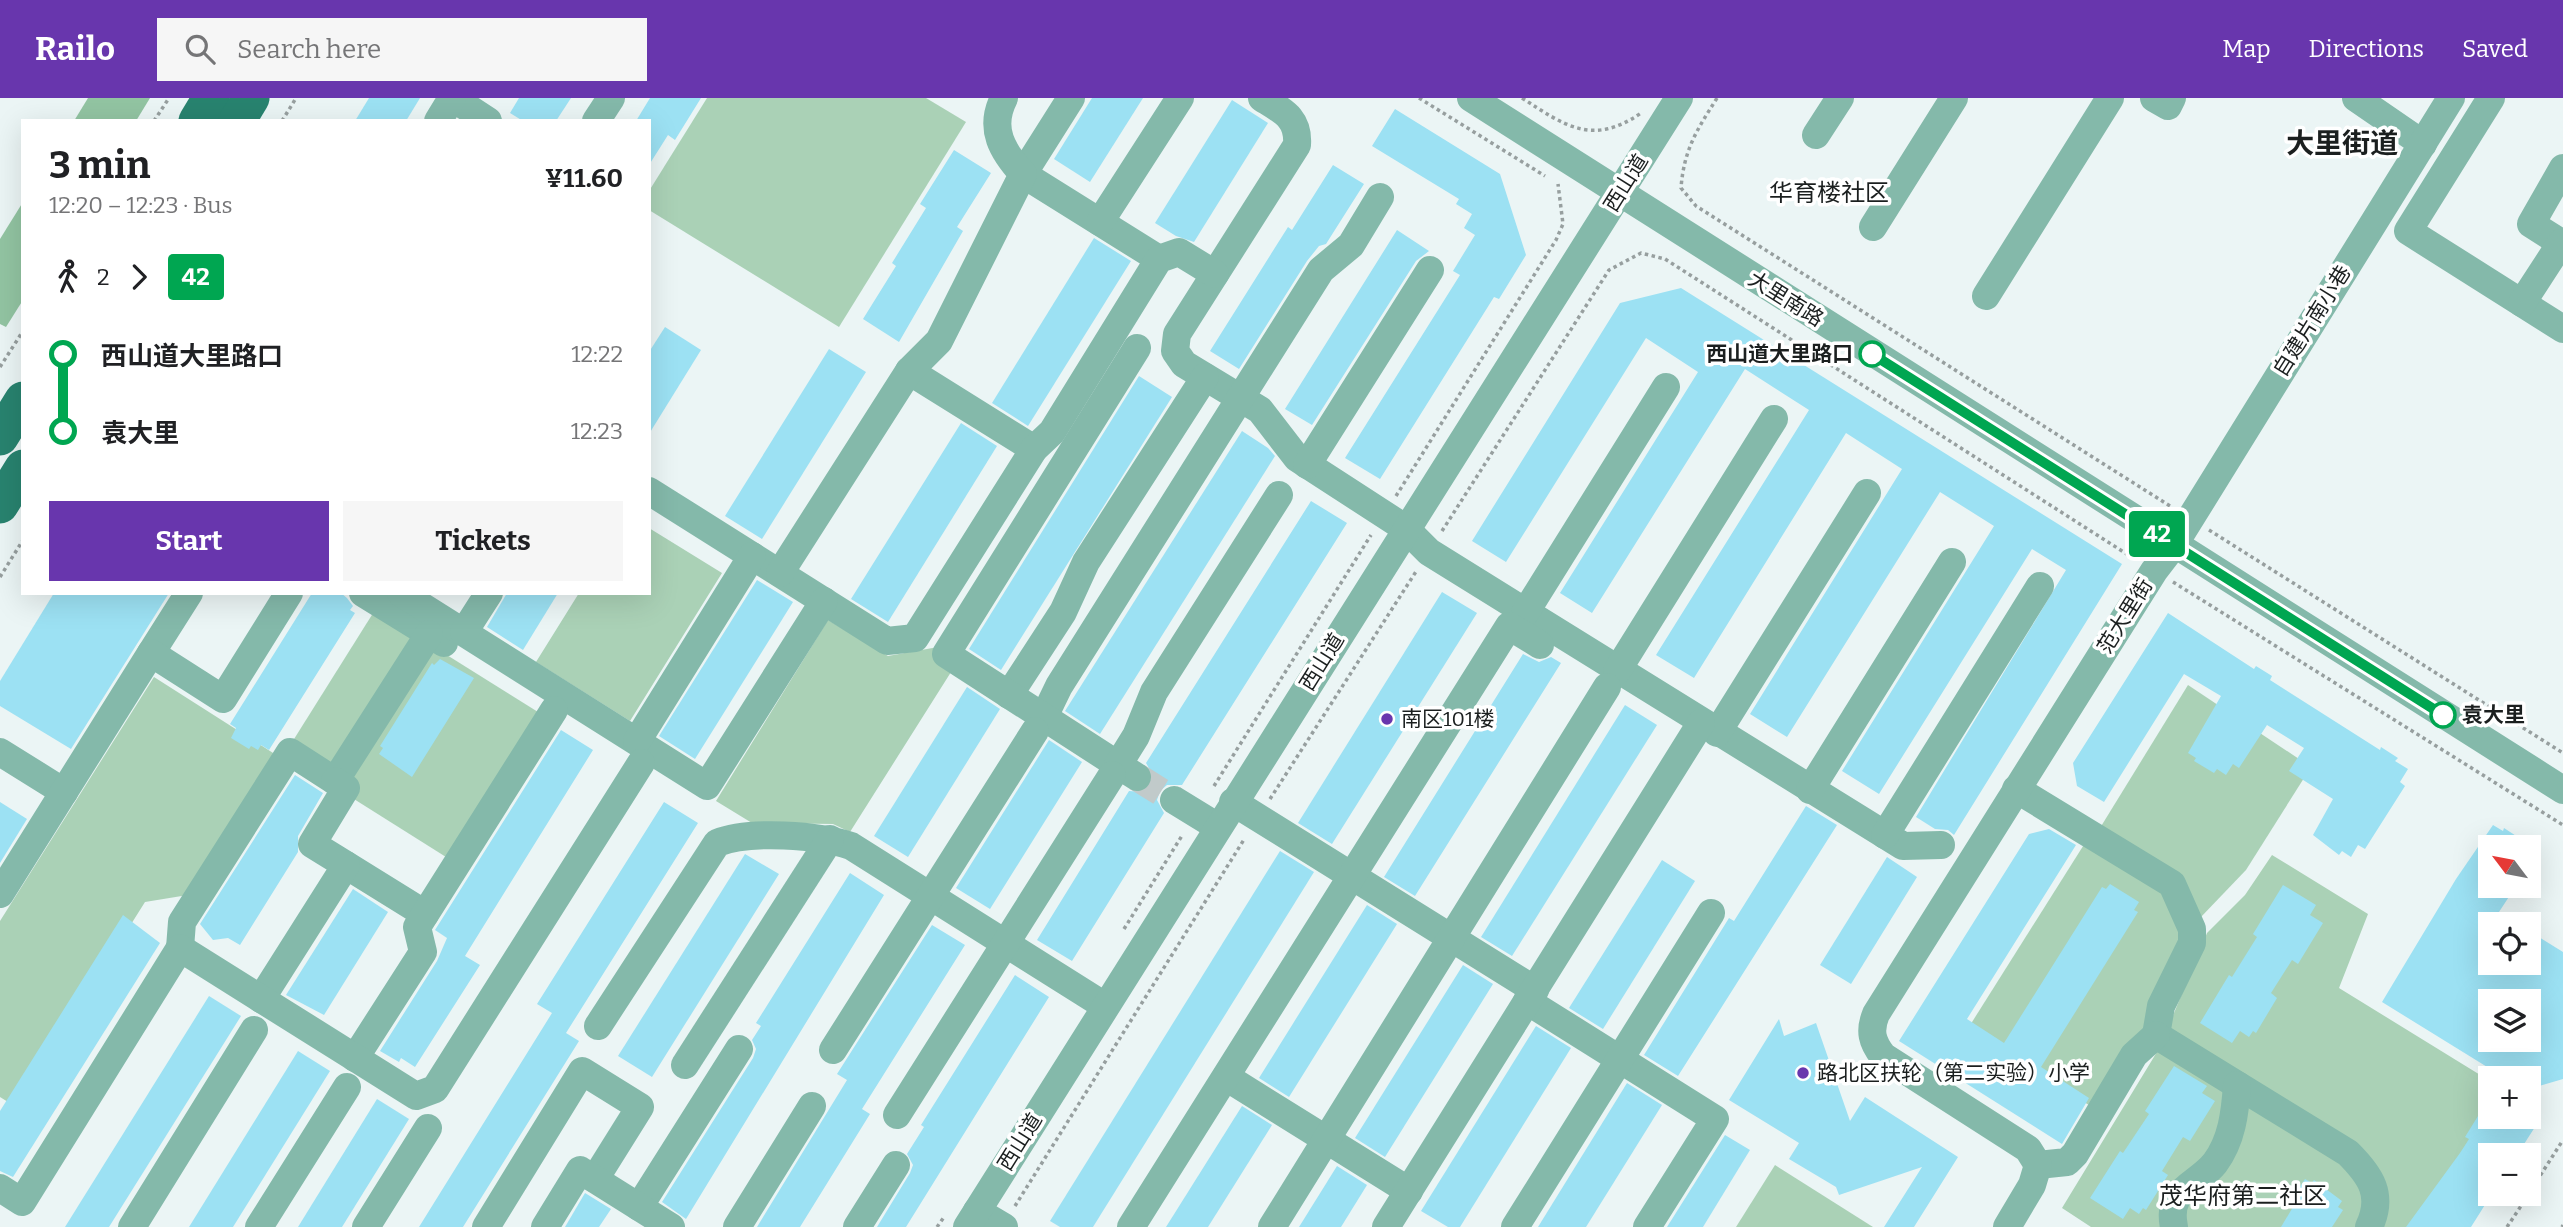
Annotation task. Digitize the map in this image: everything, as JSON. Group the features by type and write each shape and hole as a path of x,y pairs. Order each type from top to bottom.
{"main road":[{"path":"198,119 211,98"},
{"path":"238,119 251,98"},
{"path":"0,437 21,403"},
{"path":"0,505 21,471"}],"street":[{"path":"439,119 453,98 485,119"},
{"path":"597,119 611,98"},
{"path":"1004,98 997,124 1002,151 1023,174 1159,259"},
{"path":"780,573 909,371 939,341 1023,174 1071,98"},
{"path":"1100,222 1181,98"},
{"path":"1262,98 1292,117 1298,130 1297,145 1177,334 1175,351 1184,364 1260,410 1297,458 1395,522 1429,552 1525,613 1612,679"},
{"name":"大里南路","path":"1471,98 2563,790"},
{"name":"西山道","path":"963,1218 1105,1006 1196,814 1233,802 1395,522 1620,194 1679,98"},
{"path":"1816,135 1840,98"},
{"path":"1873,227 1954,98"},
{"path":"1986,296 2110,98"},
{"path":"2154,98 2168,106 2172,98"},
{"path":"2356,98 2423,144"},
{"name":"自建片南小巷","path":"2174,545 2451,98"},
{"path":"2491,98 2408,231 2563,329"},
{"path":"2522,303 2562,244 2531,224 2535,212 2563,168"},
{"path":"832,1050 1040,724 1059,686 1321,270 1351,245 1380,197"},
{"path":"651,492 887,641 915,638 1034,449 1052,432 1159,259 1179,252 1215,274"},
{"path":"1307,465 1430,270"},
{"path":"1122,772 1040,724 1009,695 947,654 1138,348"},
{"path":"909,371 1034,449"},
{"path":"1009,695 1063,612 1086,562 1206,377"},
{"path":"1525,613 1666,387"},
{"path":"1272,1227 1774,419"},
{"path":"1398,1223 1409,1191 1531,995 1703,732 1867,492"},
{"path":"897,1115 1006,945 1122,772 1154,692 1279,495"},
{"name":"范大里街","path":"2045,1164 2028,1149 1883,1056 1873,1043 1871,1025 2159,574 2174,545"},
{"path":"180,948 416,1096 435,1089 643,758 752,556"},
{"path":"1810,790 1952,562"},
{"path":"1885,835 2040,586"},
{"path":"0,894 187,595"},
{"path":"151,653 223,699 288,595"},
{"path":"366,595 554,710 643,758 707,786 824,601"},
{"path":"404,595 464,632 643,758"},
{"path":"464,632 488,595"},
{"path":"1131,1227 1509,626 1612,679 1810,790 1903,846 1941,845"},
{"path":"335,780 429,634"},
{"path":"355,1058 423,952 417,927 554,710"},
{"path":"0,752 64,792"},
{"path":"0,1188 22,1202 180,948 182,922 290,752 346,788 312,844 425,914"},
{"path":"2020,791 2172,884 2192,929 2192,943 2182,969 2161,1006 2156,1035 2134,1055 2075,1154 2067,1162 2045,1164"},
{"path":"1233,802 1452,938 1620,1060 1715,1119 1647,1227"},
{"path":"598,1026 717,843 733,836 830,839 851,846 1105,1006"},
{"path":"685,1065 830,839"},
{"path":"261,999 346,865"},
{"path":"1515,1227 1711,913"},
{"path":"132,1227 254,1030"},
{"path":"2156,1035 2348,1153 2369,1174 2375,1193 2374,1216 2369,1227"},
{"path":"639,1207 738,1049"},
{"path":"485,1227 582,1071 640,1107 595,1179"},
{"path":"1226,1077 1409,1191"},
{"path":"2174,1227 2172,1217 2177,1198 2186,1184 2200,1177 2215,1163 2226,1144 2234,1119 2237,1085"},
{"path":"260,1227 347,1087"},
{"path":"737,1227 812,1107"},
{"path":"366,1227 428,1128"},
{"path":"2007,1227 2045,1164"},
{"path":"2023,1227 2052,1180 2045,1164"},
{"path":"857,1227 896,1165"},
{"path":"545,1227 580,1170 671,1227"},
{"path":"963,1218 1003,1226"}],"path":[{"path":"156,119 169,98"},
{"path":"283,119 296,98"},
{"path":"1119,937 1196,814 1395,522 1563,224 1559,184 1419,98"},
{"path":"1522,98 1572,129 1592,130 1625,125"},
{"path":"1717,98 1690,142 1683,160 1681,188 1696,206 2563,753"},
{"path":"1003,1226 1258,818 1609,270 1641,253 1665,259 2159,574 2563,825"},
{"path":"0,367 21,334"},
{"path":"0,577 21,543"},
{"path":"2541,1174 2563,1140"},
{"path":"2507,1227 2521,1206"},
{"path":"937,1227 963,1218"}],"green space":[{"path":"88,98 150,98 137,119 75,119"},
{"path":"707,98 926,98 966,122 839,327 651,211 651,188"},
{"path":"21,205 21,303 6,327 0,324 0,239"},
{"path":"651,529 722,573 630,721 536,662 578,595 651,595"},
{"path":"375,610 538,712 446,857 284,755"},
{"path":"828,620 888,656 938,647 958,661 850,832 833,824 752,823 716,801"},
{"path":"154,677 284,760 200,893 145,902 16,1107 0,1097 0,921"},
{"path":"2188,685 2311,767 2246,870 2200,918 2100,828"},
{"path":"2085,843 2173,896 2184,932 2146,1030 2097,1110 1967,1030"},
{"path":"2272,855 2368,914 2339,988 2478,1074 2478,1128 2416,1227 2091,1227 2062,1208 2160,1047 2207,933 2245,895"},
{"path":"1775,1165 1873,1227 1736,1227"}],"building":[{"path":"369,98 420,98 407,119 356,119"},
{"path":"519,98 571,98 557,119 520,119 510,113"},
{"path":"650,98 701,98 675,140 668,135 651,162 651,119 637,119"},
{"path":"1092,98 1143,98 1090,182 1054,159"},
{"path":"1232,100 1268,123 1194,242 1176,236 1155,223"},
{"path":"1395,109 1500,174 1526,255 1499,299 1494,297 1380,479 1345,458 1460,275 1453,271 1475,235 1464,228 1472,214 1456,204 1459,199 1372,146"},
{"path":"954,150 991,173 957,227 963,231 899,342 863,319 896,266 892,263 926,208 920,204"},
{"path":"1333,165 1364,184 1326,244 1319,246 1307,261 1239,369 1210,351 1288,227 1292,230"},
{"path":"1397,230 1429,251 1416,261 1312,425 1285,409"},
{"path":"1094,238 1131,261 1028,426 992,403"},
{"path":"1681,288 2122,564 1954,835 1948,830 1935,829 1916,817 2066,570 2032,549 1879,794 1842,771 1994,526 1940,492 1787,737 1750,714 1902,469 1846,433 1694,678 1656,655 1809,410 1745,369 1592,613 1560,593 1698,372 1646,338 1506,562 1472,541 1620,303"},
{"path":"665,327 701,350 651,431 651,349"},
{"path":"829,349 866,372 762,539 725,516"},
{"path":"1139,376 1172,397 1001,670 969,649"},
{"path":"961,423 997,446 888,622 851,599"},
{"path":"1242,431 1268,448 1275,456 1100,734 1065,711"},
{"path":"1311,501 1347,523 1182,785 1167,785 1160,791 1157,800 1164,813 1072,961 1037,940 1129,791 1144,792 1151,785 1154,777 1146,763"},
{"path":"757,580 793,602 695,759 659,736"},
{"name":"南区101楼","path":"1442,592 1477,613 1332,844 1298,823"},
{"path":"53,595 168,595 71,749 0,706 0,681"},
{"path":"311,595 343,595 347,598 353,606 350,610 355,613 269,750 261,745 258,750 251,746 249,749 231,738 236,728 230,724"},
{"path":"506,595 557,595 523,650 487,627"},
{"path":"2168,613 2254,669 2256,666 2272,676 2270,680 2380,750 2381,747 2398,758 2395,761 2408,769 2400,782 2405,786 2365,849 2358,845 2351,857 2342,851 2339,855 2313,835 2333,799 2289,771 2304,748 2267,725 2239,768 2233,764 2226,775 2217,769 2214,773 2194,761 2196,758 2188,753 2221,696 2184,674 2104,802 2077,786 2073,763"},
{"path":"1523,654 1539,662 1551,657 1561,663 1415,896 1384,877"},
{"path":"440,659 474,678 412,777 379,754 383,748 380,746 432,663 434,665"},
{"path":"967,687 1000,709 908,857 874,836"},
{"path":"1625,705 1657,725 1512,956 1481,937"},
{"path":"561,730 593,750 465,956 480,965 415,1067 401,1058 399,1062 380,1051 437,961 447,938 435,930"},
{"path":"1049,740 1082,762 990,909 956,888"},
{"path":"295,775 323,793 298,836 298,852 240,945 228,938 213,940 200,924"},
{"path":"0,802 27,819 0,863"},
{"path":"664,802 698,823 566,1033 579,1041 463,1227 419,1227 552,1013 537,1004"},
{"path":"1806,806 1837,825 1678,1076 1644,1055 1729,918 1734,921"},
{"path":"2493,825 2503,831 2504,828 2515,835 2486,835"},
{"path":"2049,829 2076,845 1967,1019 2004,1043 2102,887 2106,889 2110,884 2139,902 2134,910 2138,912 2041,1067 2089,1098 2062,1144 1899,1041 2029,834"},
{"path":"2478,847 2478,898 2508,898 2499,912 2478,912 2478,975 2541,975 2541,938 2563,952 2563,1079 2541,1085 2541,1066 2486,1066 2382,1002"},
{"path":"1280,851 1314,872 1093,1227 1060,1227 1050,1221"},
{"path":"745,854 779,874 652,1077 618,1056"},
{"path":"1887,857 1917,877 1851,984 1820,965"},
{"path":"1662,860 1695,881 1603,1029 1569,1008"},
{"path":"850,873 884,895 686,1219 662,1202 753,1058 756,1049 752,1040 761,1026 756,1023"},
{"path":"2283,885 2316,905 2310,915 2323,923 2298,964 2292,960 2271,993 2277,998 2256,1033 2253,1031 2249,1037 2240,1031 2232,1043 2200,1023 2229,975 2232,977 2257,937 2253,934"},
{"path":"353,889 388,912 324,1015 286,995"},
{"path":"1367,905 1397,924 1289,1097 1259,1078"},
{"path":"123,915 160,943 13,1177 0,1171 0,1111"},
{"path":"932,925 965,945 862,1109 870,1114 800,1227 757,1227 847,1080 837,1074"},
{"path":"1463,965 1493,984 1385,1157 1355,1138"},
{"path":"1015,975 1049,997 906,1227 877,1227 910,1173 913,1165 907,1154 924,1127 921,1125"},
{"path":"209,996 241,1016 109,1227 65,1227"},
{"path":"1779,1019 1784,1036 1816,1023 1850,1121 1865,1097 1958,1157 1914,1227 1884,1227 1922,1167 1839,1195 1836,1187 1789,1159 1799,1143 1729,1100"},
{"path":"1536,1026 1571,1048 1460,1227 1448,1227 1421,1211"},
{"path":"298,1051 330,1071 233,1227 189,1227"},
{"path":"2174,1066 2207,1086 2202,1093 2215,1101 2190,1141 2183,1137 2162,1171 2168,1175 2146,1210 2143,1208 2139,1214 2130,1208 2123,1219 2090,1198 2120,1151 2123,1153 2149,1114 2145,1111"},
{"path":"1627,1083 1662,1105 1586,1227 1538,1227"},
{"path":"377,1099 409,1119 342,1227 298,1227"},
{"path":"1242,1106 1272,1125 1208,1227 1166,1227"},
{"path":"2478,1116 2478,1129 2534,1129 2525,1143 2478,1143 2478,1206 2484,1206 2471,1227 2406,1227 2460,1153 2469,1139 2465,1137"},
{"path":"1725,1135 1750,1150 1703,1227 1667,1227"},
{"path":"1337,1166 1367,1185 1341,1227 1299,1227"},
{"path":"2305,1179 2312,1183 2314,1180 2342,1201 2338,1207 2343,1210 2332,1227 2281,1227 2296,1202 2292,1199"},
{"path":"585,1193 611,1209 599,1227 565,1227"}],"tunnel":[{"path":"1137,777 1174,800"}],"bus line":[{"name":"42","path":"1872,354 2443,715"}],"place":[{"name":"西山道大里路口","path":"1872,354"},
{"name":"袁大里","path":"2443,715"},
{"name":"南区101楼","path":"1387,719"},
{"name":"路北区扶轮（第二实验）小学","path":"1803,1073"}],"district":[{"name":"大里街道","path":"2342,143"},
{"name":"华育楼社区","path":"1829,193"},
{"name":"茂华府第二社区","path":"2243,1196"}]}
